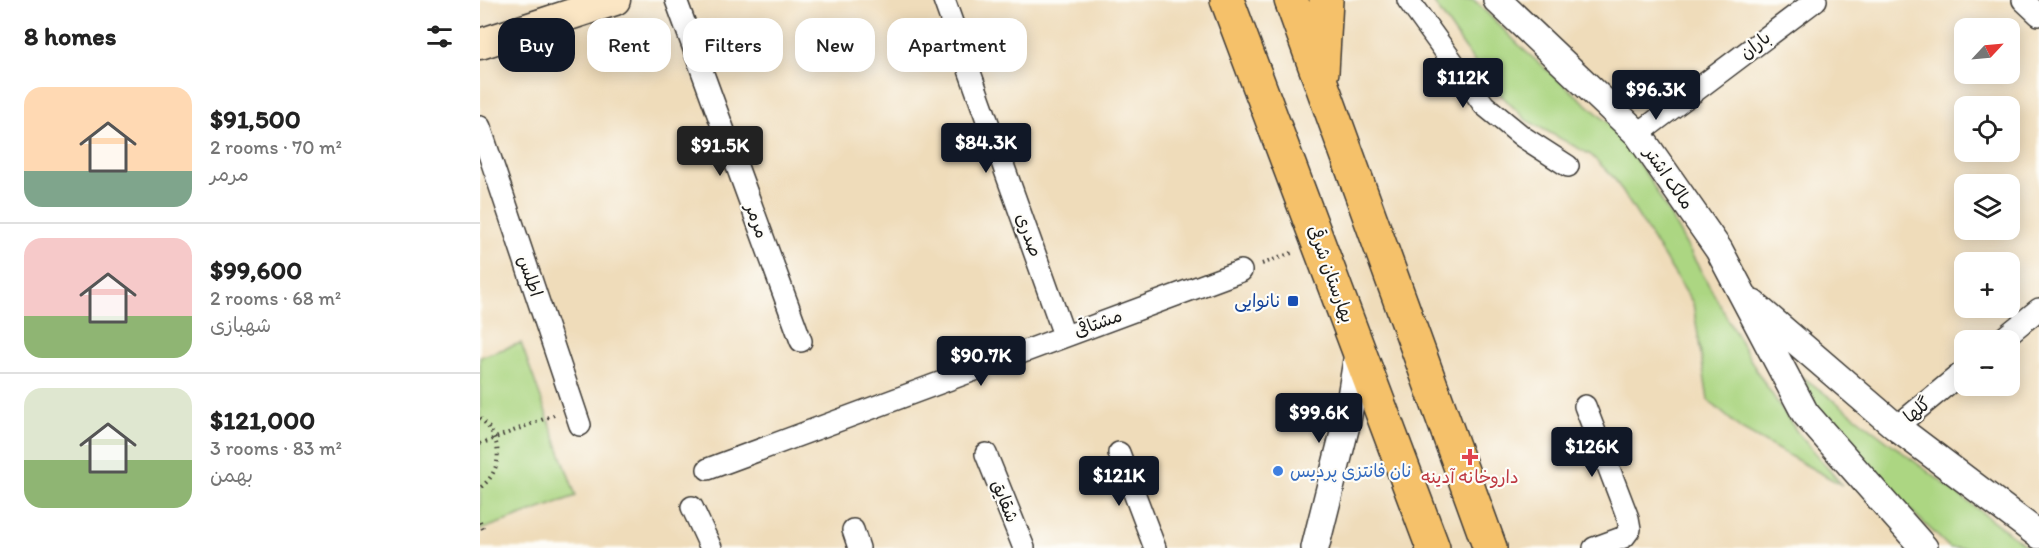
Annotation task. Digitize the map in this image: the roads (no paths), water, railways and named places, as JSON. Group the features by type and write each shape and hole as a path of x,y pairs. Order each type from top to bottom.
{"main road":[{"path":"480,44 615,0"},
{"path":"1291,0 1490,548"},
{"path":"1322,88 1326,0"},
{"name":"بهارستان شرقی","path":"1229,2 1433,548"}],"street":[{"name":"مرمر","path":"675,0 801,341"},
{"name":"صدری","path":"944,0 1064,335"},
{"path":"1408,0 1485,105 1523,137 1568,166"},
{"name":"مالک اشتر","path":"1497,0 1638,134 1719,250 1745,296 1782,374 1805,412 1924,548"},
{"name":"باران","path":"1638,134 1816,0"},
{"path":"2023,0 2039,15"},
{"name":"اطلس","path":"480,127 580,425"},
{"name":"مشتاقی","path":"708,469 1241,271"},
{"name":"مالک اشتر","path":"1745,296 1896,427 2039,535"},
{"path":"2013,330 2039,309"},
{"path":"1315,548 1347,421 1359,348"},
{"name":"گلها","path":"1896,427 1954,379"},
{"path":"1585,406 1628,518 1630,530 1624,537 1594,548"},
{"path":"1119,453 1155,548"},
{"name":"شقایق","path":"986,454 1024,548"},
{"path":"692,507 711,548"}],"place":[{"name":"نانوایی","path":"1293,301"},
{"name":"داروخانه آدینه","path":"1470,457"},
{"name":"نان فانتزی پردیس","path":"1278,471"}]}
